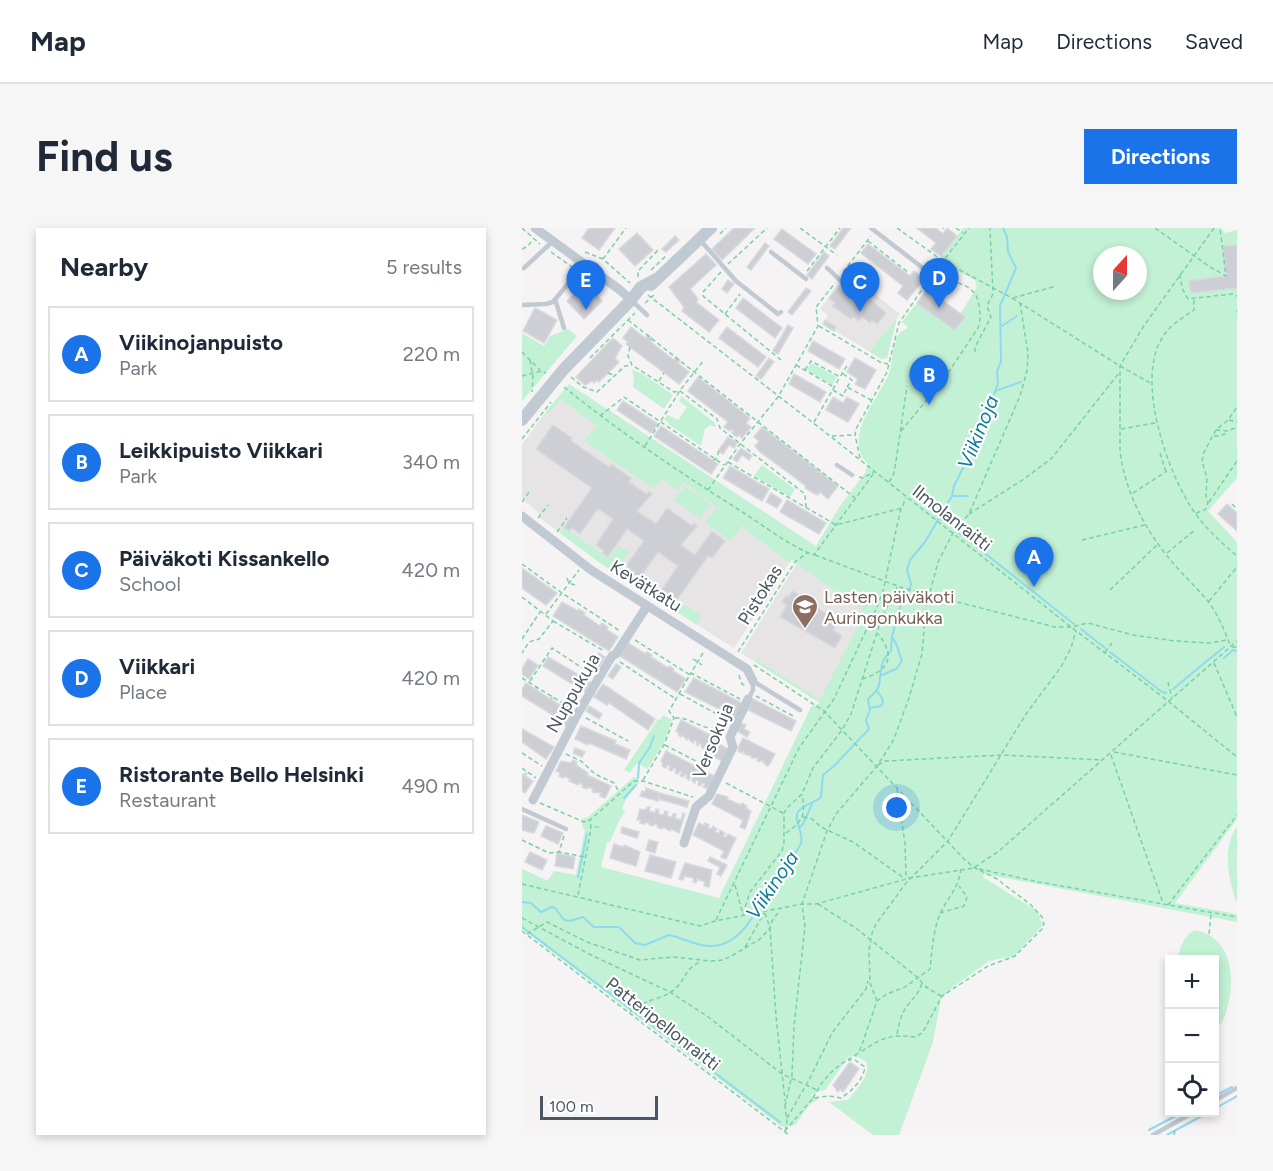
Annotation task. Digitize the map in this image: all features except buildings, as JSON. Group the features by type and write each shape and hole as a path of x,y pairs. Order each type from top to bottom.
{"street":[{"path":"535,228 549,245 623,292 631,300"},
{"path":"522,420 555,378 641,287 711,228"},
{"name":"Kevätkatu","path":"524,521 591,570 747,669 753,681"},
{"name":"Nuppukuja","path":"525,804 559,751 578,713 612,656 616,654 647,606"},
{"name":"Versokuja","path":"684,843 696,807 709,796 733,747 731,735 748,699"}],"lane":[{"path":"873,229 932,275"},
{"path":"699,239 745,288 778,314 781,312"},
{"path":"522,268 549,245"},
{"path":"771,252 804,278"},
{"path":"522,305 546,304 555,299 582,268"},
{"path":"827,268 851,291"},
{"path":"555,299 564,328"},
{"path":"631,300 647,315"},
{"path":"837,465 852,475"},
{"path":"753,681 800,710"},
{"name":"Versokuja","path":"748,699 753,681"},
{"path":"525,804 566,830"},
{"path":"1219,1099 1237,1089"},
{"path":"1153,1135 1187,1117"}],"path":[{"path":"522,228 534,239 549,245 582,268"},
{"path":"603,258 626,228"},
{"path":"767,228 724,268 703,292 707,301 781,360"},
{"path":"800,228 837,255"},
{"path":"804,278 840,228"},
{"path":"897,228 943,261 1012,298 1152,384"},
{"path":"956,228 964,234"},
{"path":"861,461 855,435 882,383 899,323 932,275 969,228"},
{"path":"975,352 975,346 991,317 987,306 994,288 990,228"},
{"path":"1155,228 1226,276 1220,228"},
{"path":"1214,228 1143,327 1120,366 1120,429 1122,464 1146,525 1158,545 1208,602 1231,647"},
{"path":"708,490 740,444 778,397 818,326 816,307 868,241 873,229"},
{"path":"522,249 534,239"},
{"path":"868,241 909,273"},
{"path":"640,280 638,271 659,249"},
{"path":"652,276 672,250"},
{"path":"585,252 603,258 630,284 634,284"},
{"path":"1180,274 1188,299 1232,294 1237,296"},
{"path":"901,431 944,379 981,320 975,291 970,287 932,275"},
{"path":"1012,298 1053,287 1055,289"},
{"path":"725,315 745,288"},
{"name":"Ilmolanraitti","path":"651,298 1237,757"},
{"path":"1194,300 1194,309 1167,330 1153,356 1152,384 1156,423 1174,474 1195,513 1216,538 1237,556"},
{"path":"969,514 1007,429 1024,383 1028,353 1020,303"},
{"path":"588,360 628,320 856,498"},
{"path":"818,326 880,362 889,364"},
{"path":"630,347 628,356 633,365 674,392 680,391 717,419 720,428 805,494 806,508"},
{"path":"522,352 541,371 547,373"},
{"path":"530,360 531,393"},
{"path":"645,447 680,391 704,360"},
{"path":"805,370 811,361 840,377"},
{"path":"813,423 848,364"},
{"path":"633,365 625,366 597,392 583,387 571,376 563,386 600,416 708,490 807,552 903,588 1055,627 1071,627 1088,623 1133,635 1175,641 1210,643 1228,640"},
{"path":"796,365 834,387"},
{"path":"522,376 541,371"},
{"path":"608,373 615,375"},
{"path":"659,382 664,373"},
{"path":"785,1106 791,1077 805,927 802,904 827,831 836,814 877,766 893,741 922,654 926,607 938,562 952,533 961,522 969,514 1052,458 1119,373"},
{"path":"833,390 843,396 852,380 842,374"},
{"path":"888,483 893,476 906,386"},
{"path":"848,387 872,401"},
{"path":"600,416 624,397 725,465"},
{"path":"522,439 551,402"},
{"path":"1208,503 1207,478 1202,461 1207,445 1216,430 1228,420 1237,407"},
{"path":"1228,420 1237,422"},
{"path":"1120,429 1156,423"},
{"path":"1213,436 1220,436 1237,427"},
{"path":"1216,430 1228,431"},
{"path":"830,436 855,435"},
{"path":"713,459 719,451"},
{"path":"1132,494 1167,472 1160,453"},
{"path":"1195,513 1205,510 1237,461"},
{"path":"727,462 836,525 902,508"},
{"path":"814,555 875,472"},
{"path":"852,475 863,478 875,472"},
{"path":"522,502 529,492"},
{"path":"715,921 799,748 834,699 877,607 906,496"},
{"path":"1232,504 1237,509"},
{"path":"538,518 548,505"},
{"path":"556,533 567,518"},
{"path":"1082,540 1146,525"},
{"path":"1166,554 1196,529"},
{"path":"1110,590 1158,545"},
{"name":"Pistokas","path":"737,654 795,562 807,552"},
{"path":"522,564 562,594 691,674 795,717"},
{"path":"1208,602 1237,567"},
{"path":"545,615 579,570"},
{"path":"567,578 569,583 575,585"},
{"path":"744,915 750,892 782,851 785,834 784,813 802,794 813,768 842,730 851,714 882,617 898,586"},
{"path":"522,597 553,621 612,656 676,699"},
{"path":"522,639 541,612"},
{"path":"522,653 529,642 539,639 553,621"},
{"path":"877,1001 869,978 870,940 876,924 910,878 948,841 1026,714 1061,667 1076,632"},
{"path":"862,679 872,676 887,664 889,657 887,648 877,633"},
{"path":"975,868 1104,760 1237,642"},
{"path":"1104,652 1112,644"},
{"path":"1231,647 1237,647"},
{"path":"529,682 552,648 599,678"},
{"path":"674,718 669,711 705,649"},
{"path":"693,659 702,665"},
{"path":"1214,662 1237,717"},
{"path":"766,673 824,711 975,868 997,879 1031,905 1042,917 1044,924 1016,956 988,966 942,996 923,1032 916,1037 897,1035 879,1040 830,1072 813,1098 784,1132"},
{"path":"522,678 600,727 627,741"},
{"path":"1168,682 1172,698"},
{"path":"679,693 736,724"},
{"path":"674,718 684,717 710,728 718,728 731,735"},
{"path":"643,781 664,745 674,718"},
{"path":"664,745 784,813"},
{"path":"559,751 581,761 595,774 614,783 620,793"},
{"path":"522,753 542,766"},
{"path":"1112,753 1237,775"},
{"path":"1112,753 1164,905"},
{"path":"877,766 885,761 1002,755 1104,760"},
{"path":"522,768 535,777"},
{"path":"525,804 581,822 590,819 634,781 643,781 691,795 702,802"},
{"path":"896,786 905,843 906,876 910,878"},
{"path":"785,834 803,817 802,794"},
{"path":"1168,905 1237,815"},
{"path":"803,817 812,819 827,831 853,842 905,879"},
{"path":"577,897 591,829 590,819"},
{"path":"559,852 566,830"},
{"path":"522,840 549,853 559,852 585,857"},
{"path":"522,884 693,925 707,925 744,915 802,904 816,904 905,879 975,868 1039,882 1237,917"},
{"path":"859,1053 877,1001 904,987 930,969 932,945 940,913 958,885 962,869"},
{"path":"734,883 744,915"},
{"path":"940,913 964,906 967,897 958,885"},
{"path":"816,904 870,940 942,996"},
{"path":"526,935 547,922 587,942 640,960 673,957 723,960 760,939 770,928 780,909"},
{"path":"764,912 770,928 786,1120 784,1132"},
{"path":"743,950 764,912"},
{"path":"1209,934 1212,913"},
{"path":"522,918 589,954 670,992 707,1016 782,1074 817,1090"},
{"name":"Patteripellonraitti","path":"522,932 789,1135"},
{"path":"629,1012 638,1004 675,990 685,973 701,960"},
{"path":"786,1120 832,1033 866,989 869,978"},
{"path":"897,1035 901,1017 907,1005 919,992 922,982"},
{"path":"813,1098 829,1096 841,1098 853,1089 864,1073 865,1067 855,1060 846,1060"}],"shaded area":[{"path":"846,272 900,314 869,351 823,324 828,315 820,309"},
{"path":"561,400 597,426 585,440 655,488 662,479 683,482 745,525 743,528 789,563 734,648 600,563 540,518 538,512 522,499 522,445 545,413 548,414"},
{"name":"Lasten päiväkoti Auringonkukka","path":"797,563 865,612 821,703 741,653"}],"green space":[{"path":"963,228 1221,228 1225,233 1237,230 1237,478 1208,511 1237,542 1237,819 1175,903 1237,914 1237,922 984,874 983,877 1037,911 1043,925 1014,956 989,961 953,987 941,999 933,1042 899,1135 873,1135 829,1102 848,1100 865,1077 866,1061 853,1056 848,1057 826,1089 810,1095 819,1099 810,1104 795,1125 782,1127 522,929 522,869 546,880 554,871 576,875 585,830 581,819 588,817 634,777 638,778 639,783 622,808 625,812 610,842 607,842 601,867 719,898 811,707 820,703 757,663 756,659 761,657 759,661 820,700 865,612 792,560 789,563 743,528 744,526 683,482 677,490 662,479 654,489 584,441 597,426 561,400 548,414 545,413 569,384 816,546 840,506 865,473 868,464 861,454 860,431 864,419 888,376 896,340 899,334 908,327 902,322 917,303 955,330 965,317 961,313 977,287 975,280 938,261"},
{"path":"897,318 887,358 881,359 869,351"},
{"path":"568,329 577,336 522,401 522,333 544,346 550,336"},
{"path":"811,363 837,377 832,385 807,370"},
{"path":"632,370 643,374 673,395 664,409 633,387"},
{"path":"681,396 715,423 716,427 710,425 705,429 701,446 664,419 668,415 678,420 687,407 679,401"},
{"path":"762,465 795,489 790,497 754,476"},
{"path":"685,486 711,504 700,519 674,500"},
{"path":"716,507 742,525 731,541 705,522"},
{"path":"564,527 609,559 618,546 629,552 619,566 664,596 664,600 675,607 680,602 701,616 697,625 600,563 560,533"},
{"path":"663,715 672,720 663,745 647,769 637,763 630,773 624,770 658,719 660,720"},
{"path":"1237,826 1237,903 1229,874 1228,854 1229,844"},
{"path":"1195,930 1209,935 1219,943 1226,954 1230,967 1230,996 1227,1010 1222,1023 1219,1025 1219,955 1179,955 1188,935"}],"waterway":[{"name":"Viikinoja","path":"522,902 531,903 541,912 555,908 564,920 570,921 583,917 594,927 619,927 635,943 645,945 669,935 693,943 709,946 721,945 742,931 750,921 775,876 799,848 802,839 797,819 798,812 821,797 823,775 869,729 866,720 870,710 868,699 878,688 882,665 891,651 892,637 901,604 908,596 911,584 907,570 910,560 925,542 952,496 954,486 971,452 974,433 986,415 995,392 998,383 997,371 1001,362 1000,306 1016,268 1008,252 1007,237 1003,228"},
{"path":"1002,326 1017,316"},
{"path":"995,391 1021,382"},
{"path":"953,496 968,496"},
{"path":"940,519 948,524"},
{"path":"958,532 1074,624"},
{"path":"1081,629 1105,648"},
{"path":"880,676 896,669 902,661 892,637"},
{"path":"1173,689 1224,647"},
{"path":"1224,658 1233,650 1237,651"},
{"path":"1110,652 1166,693"},
{"path":"870,708 881,706 883,703 877,691"},
{"path":"638,778 639,763 650,747 654,736"},
{"path":"624,798 636,785"},
{"path":"800,827 812,804"},
{"path":"578,877 587,834"},
{"path":"522,927 780,1122"},
{"path":"1219,1094 1232,1087"},
{"path":"1219,1106 1237,1096"},
{"path":"1149,1130 1174,1117"},
{"path":"1167,1135 1200,1117"}],"place":[{"name":"Viikkari","path":"939,308"},
{"name":"Ristorante Bello Helsinki","path":"586,310"},
{"name":"Päiväkoti Kissankello","path":"860,312"},
{"name":"Leikkipuisto Viikkari","path":"929,405"},
{"name":"Viikinojanpuisto","path":"1034,587"},
{"name":"Lasten päiväkoti Auringonkukka","path":"805,630"}]}
